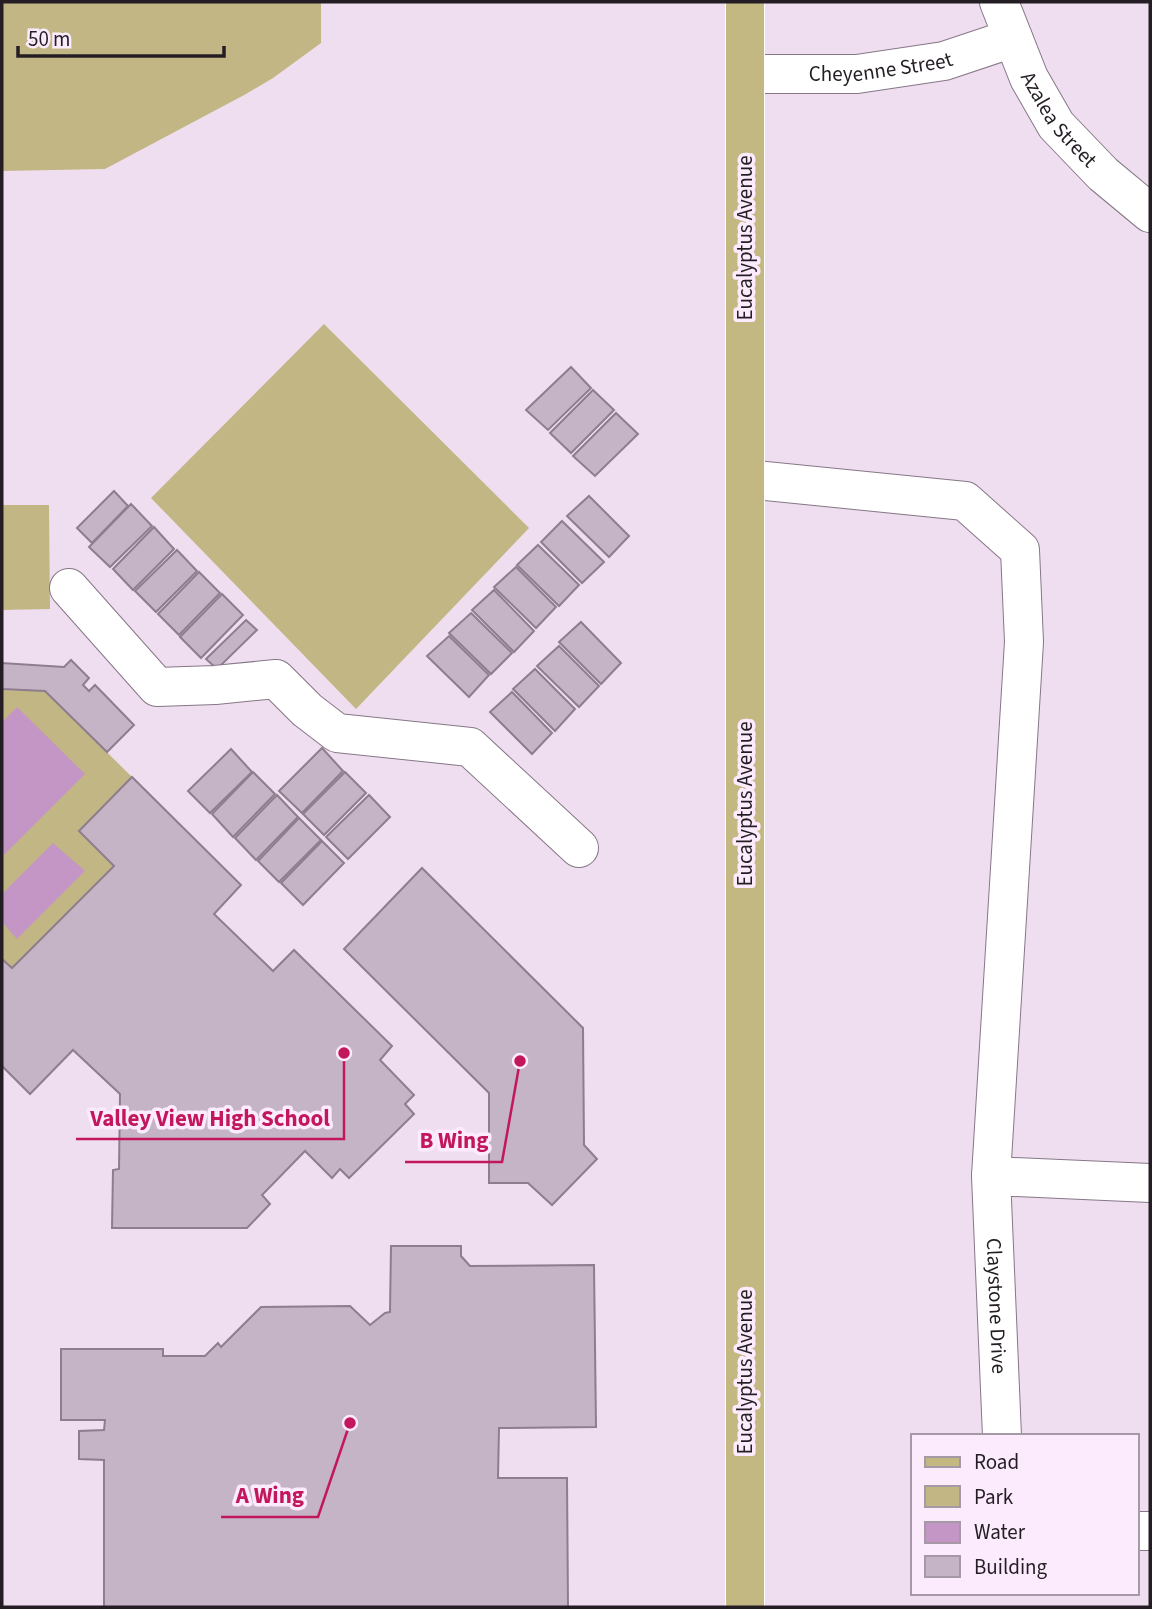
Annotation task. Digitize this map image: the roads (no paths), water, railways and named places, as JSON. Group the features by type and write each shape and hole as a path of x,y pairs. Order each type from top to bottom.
{"main road":[{"name":"Eucalyptus Avenue","path":"745,2 745,1607"}],"street":[{"name":"Azalea Street","path":"999,2 1029,78 1056,125 1103,174 1150,213"},
{"name":"Cheyenne Street","path":"745,74 857,74 880,71 944,61 1013,38"},
{"name":"Claystone Drive","path":"745,478 965,501 1020,550 1024,642 991,1176 1002,1434"},
{"path":"69,588 157,687 276,679 307,710 337,733 470,747 579,848"},
{"path":"991,1176 1150,1183"}],"water":[{"path":"17,707 85,774 2,857 2,722"},
{"path":"53,843 85,871 17,939 2,922 2,894"}],"place":[{"name":"Valley View High School","path":"344,1053"},
{"name":"B Wing","path":"520,1061"},
{"name":"A Wing","path":"350,1423"}]}
